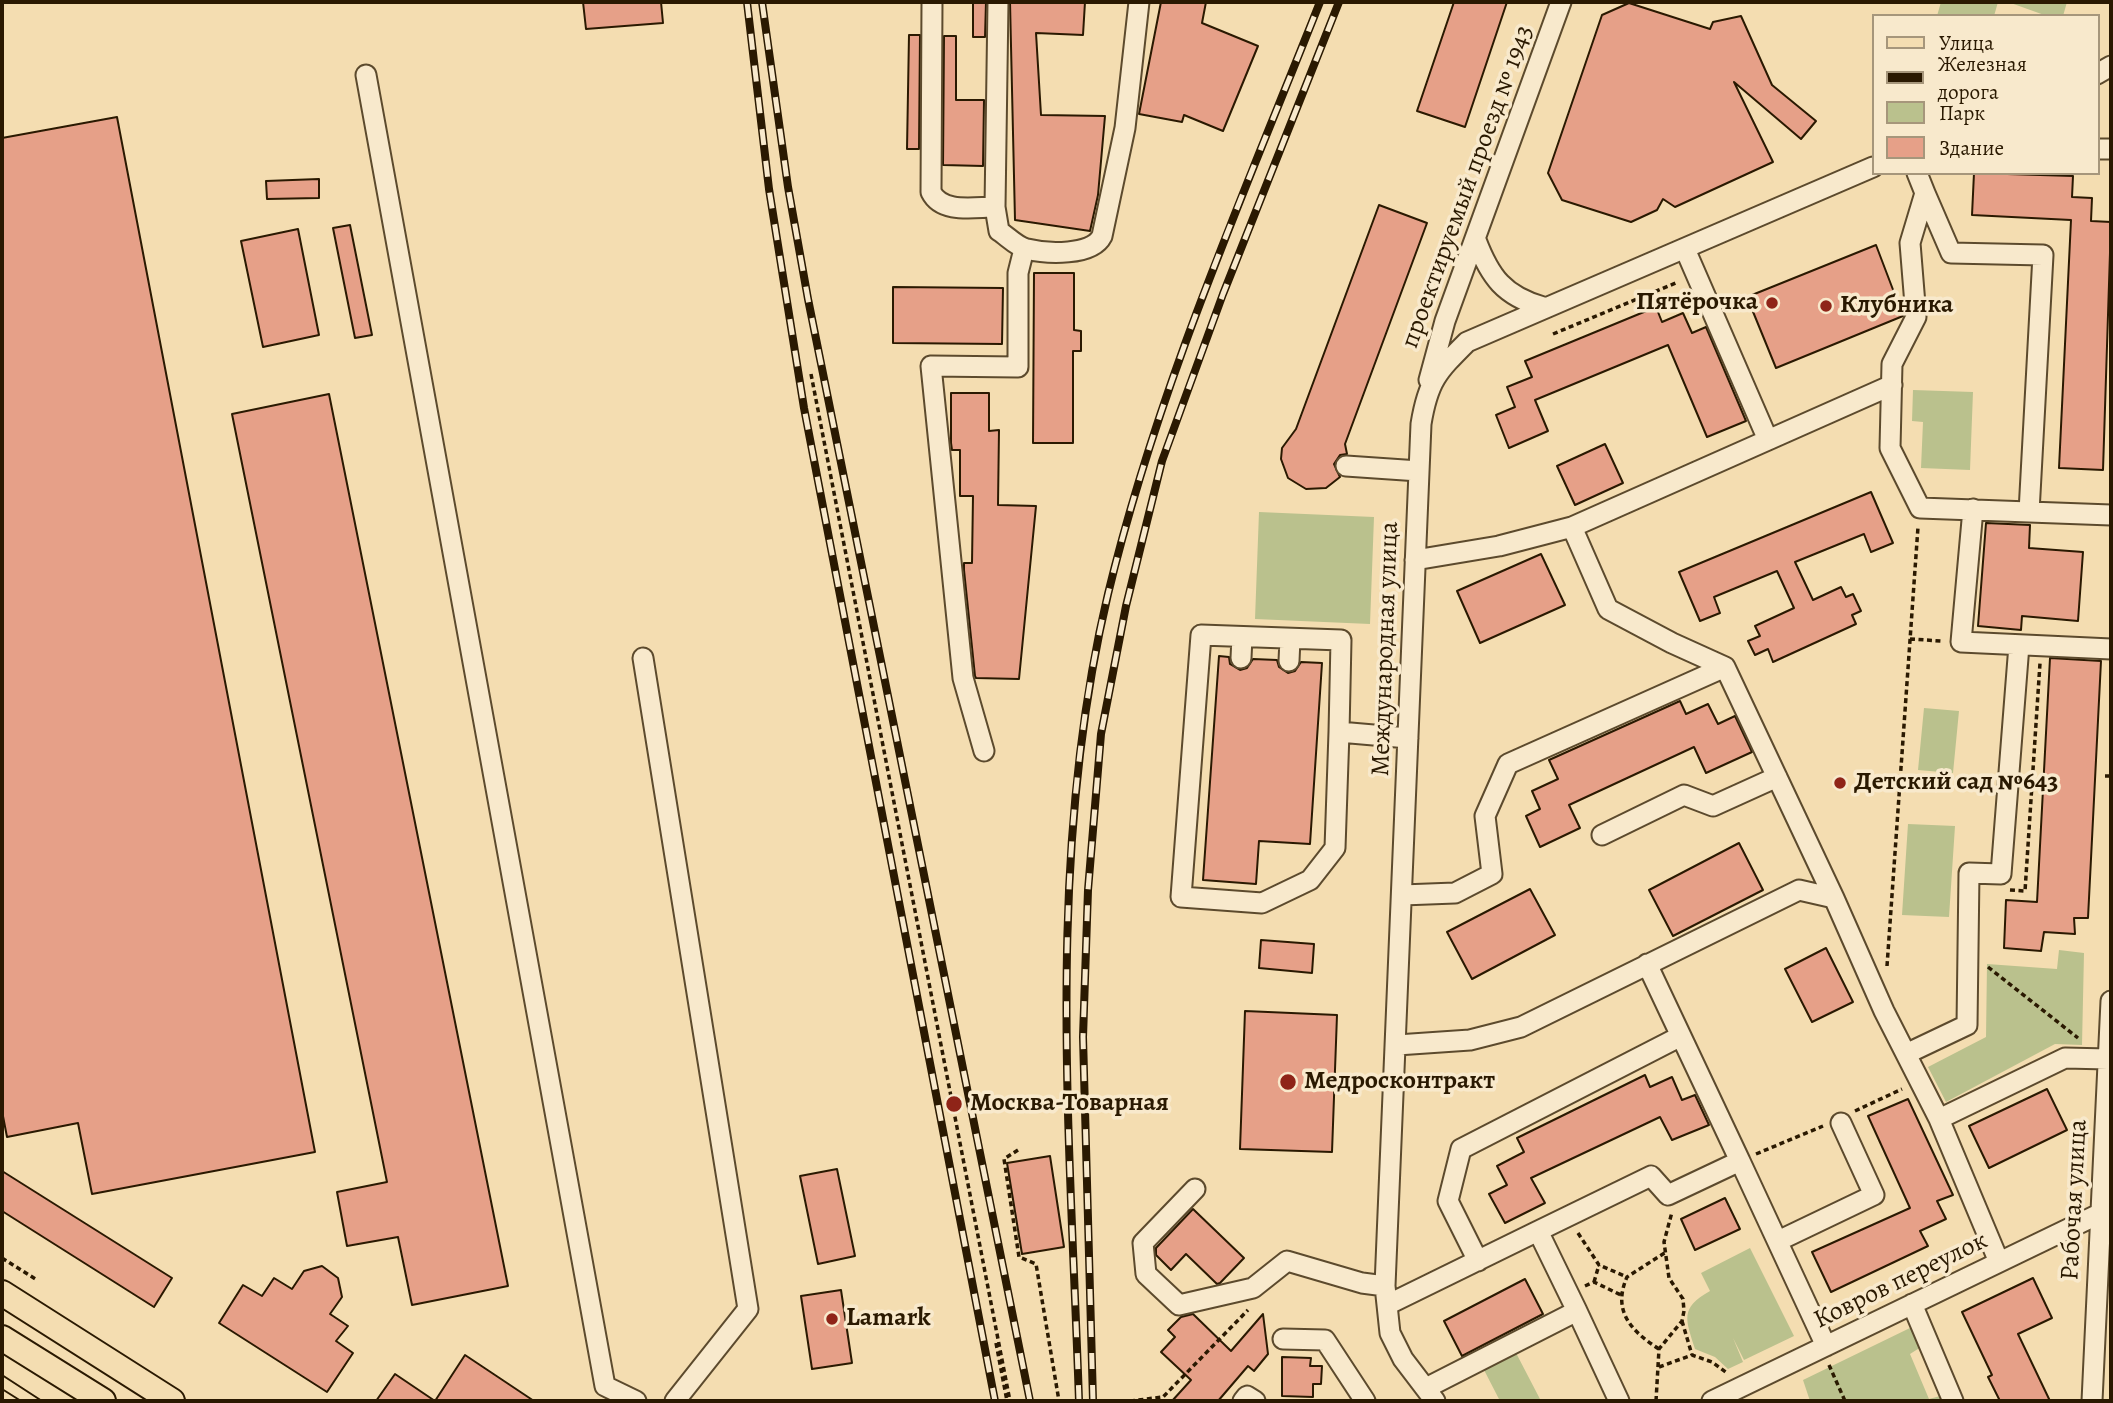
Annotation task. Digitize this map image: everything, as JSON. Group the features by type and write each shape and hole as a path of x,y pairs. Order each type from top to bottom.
{"main road":[{"path":"2,1293 172,1401"},
{"path":"2,1338 103,1401"}],"street":[{"path":"932,2 931,191 940,204 947,206 995,207"},
{"path":"998,2 995,207 999,231 1024,249 1084,251 1095,247 1102,236 1125,128 1139,2"},
{"name":"проектируемый проезд № 1943","path":"1426,391 1444,321 1476,240 1561,2"},
{"path":"366,75 605,1386 636,1401"},
{"name":"Международная улица","path":"1430,1394 1403,1359 1390,1333 1386,1295 1415,559 1426,391 1440,368 1467,342 1871,168"},
{"path":"1918,175 1951,253 2043,255 2029,512"},
{"path":"1925,193 1910,243 1916,317 1892,364 1890,448 1920,508 2111,515"},
{"path":"1476,240 1486,265 1514,297 1543,307"},
{"path":"984,751 963,678 931,366 1018,367 1018,274 1024,249"},
{"path":"1685,249 1768,440"},
{"path":"1415,559 1499,546 1572,527 1892,385"},
{"path":"1346,466 1419,471"},
{"path":"1973,509 1961,642 2111,649"},
{"path":"1572,527 1608,609 1725,667 1939,1119 1999,1262"},
{"path":"1201,635 1242,637 1341,640 1335,848 1310,880 1262,903 1181,897 1201,635"},
{"path":"1241,658 1242,637"},
{"path":"1289,661 1290,639"},
{"path":"1906,1054 1968,1025 1969,873 2001,874 2019,645"},
{"path":"643,658 748,1309 675,1401"},
{"path":"1402,895 1455,893 1492,874 1486,816 1508,764 1725,667"},
{"path":"1339,732 1408,738"},
{"path":"1602,835 1684,795 1713,806 1777,776"},
{"path":"1396,1045 1470,1040 1521,1027 1799,890 1834,898"},
{"path":"1647,964 1778,1241 1827,1354"},
{"name":"Рабочая улица","path":"2092,1401 2104,1308 2111,1001"},
{"path":"1478,1261 1448,1201 1461,1149 1681,1036"},
{"path":"1939,1119 2065,1058 2108,1059"},
{"path":"1778,1241 1874,1195 1841,1123"},
{"path":"1195,1189 1143,1243 1146,1274 1179,1305 1253,1287 1287,1261 1362,1283 1386,1295 1478,1261 1651,1176 1668,1195 1740,1161"},
{"name":"Ковров переулок","path":"1712,1401 1827,1354 1912,1304 2106,1209"},
{"path":"1538,1231 1619,1401"},
{"path":"1430,1394 1573,1302"},
{"path":"1912,1304 1953,1401"},
{"path":"1283,1339 1325,1340 1365,1401"},
{"path":"1242,1401 1247,1396 1255,1401"}],"path":[{"path":"1553,334 1695,274"},
{"path":"811,374 1009,1401"},
{"path":"1887,970 1920,508"},
{"path":"1910,639 1961,642"},
{"path":"2105,776 2111,776"},
{"path":"1979,960 2083,1042"},
{"path":"1018,1150 1004,1160 1019,1257 1036,1264 1059,1401"},
{"path":"1676,1192 1664,1242 1669,1278 1684,1299 1682,1321 1692,1355"},
{"path":"1568,1216 1599,1265 1627,1277"},
{"path":"1659,1349 1626,1322 1620,1304 1627,1277 1666,1252"},
{"path":"2,1258 37,1280"},
{"path":"1573,1302 1594,1282 1599,1265"},
{"path":"1594,1282 1621,1295"},
{"path":"1130,1401 1163,1397 1254,1304"},
{"path":"1656,1401 1659,1349 1682,1321"},
{"path":"996,1343 1009,1401"},
{"path":"1827,1354 1845,1401"},
{"path":"1659,1367 1692,1355 1712,1362 1740,1388"}],"green space":[{"path":"1941,2 1998,2 1995,14 1938,14"},
{"path":"2008,2 2067,2 2064,14 2041,14"},
{"path":"1913,390 1973,392 1970,470 1921,468 1923,422 1912,421"},
{"path":"1259,512 1374,517 1370,624 1255,619"},
{"path":"1924,708 1959,711 1953,773 1918,770"},
{"path":"1908,824 1955,826 1949,917 1902,915"},
{"path":"2059,950 2084,953 2082,1045 2055,1044 1946,1102 1928,1067 1986,1037 1987,964 2057,969"},
{"path":"1750,1248 1794,1336 1744,1360 1733,1338 1743,1362 1728,1369 1715,1357 1695,1349 1689,1330 1689,1309 1710,1291 1701,1273"},
{"path":"1912,1327 1921,1347 1910,1354 1929,1399 1944,1395 1946,1401 1810,1401 1803,1380"},
{"path":"1515,1351 1541,1401 1500,1401 1483,1368"}],"building":[{"path":"583,2 661,2 663,23 586,29"},
{"path":"973,2 986,2 985,37 973,37"},
{"path":"1010,2 1085,2 1083,35 1036,33 1041,115 1105,116 1098,195 1090,231 1015,220"},
{"path":"1161,2 1206,2 1202,23 1258,46 1223,131 1184,115 1182,122 1139,114"},
{"path":"1454,2 1507,2 1465,127 1417,111"},
{"path":"1629,3 1710,29 1713,22 1741,16 1772,85 1816,121 1801,139 1734,82 1773,162 1675,207 1663,199 1657,210 1631,222 1562,200 1548,173 1602,15"},
{"path":"909,35 920,35 919,149 907,149"},
{"path":"944,36 956,36 956,100 984,100 983,166 943,165"},
{"path":"117,117 315,1152 92,1194 78,1123 7,1137 2,1111 2,138"},
{"path":"1974,175 2073,176 2072,197 2092,198 2091,221 2111,222 2103,470 2059,468 2071,220 1972,215"},
{"path":"319,179 319,198 267,199 266,181"},
{"path":"1379,205 1427,223 1345,444 1347,454 1340,455 1334,464 1340,477 1326,488 1306,489 1288,478 1281,459 1282,448 1296,429"},
{"path":"350,225 372,335 355,338 333,228"},
{"path":"298,229 319,335 263,347 241,241"},
{"name":"Клубника","path":"1876,245 1903,316 1776,368 1747,297"},
{"path":"1034,273 1074,273 1074,330 1081,331 1081,351 1073,351 1073,443 1033,443"},
{"path":"893,287 1003,288 1002,344 893,343"},
{"path":"1656,307 1662,322 1683,313 1692,333 1706,327 1746,421 1707,437 1668,345 1535,400 1548,431 1509,448 1496,415 1515,407 1507,387 1532,377 1525,361"},
{"path":"951,393 989,393 989,431 999,430 998,505 1036,506 1019,679 975,676 964,570 964,563 972,563 973,496 960,496 960,450 952,450 951,443"},
{"path":"329,394 508,1286 412,1305 398,1237 347,1246 337,1192 387,1182 232,414"},
{"path":"1605,444 1623,483 1575,505 1557,466"},
{"path":"1871,492 1893,543 1871,552 1864,534 1795,562 1813,600 1841,587 1846,597 1853,594 1861,611 1852,615 1856,624 1773,662 1768,649 1755,655 1748,641 1760,636 1755,626 1794,608 1777,571 1714,597 1720,613 1700,621 1679,572"},
{"path":"1986,523 2030,525 2029,548 2083,552 2078,621 2022,616 2021,630 1978,626"},
{"path":"1541,554 1565,605 1480,643 1457,591"},
{"path":"1219,656 1229,657 1230,664 1240,670 1247,668 1253,659 1277,660 1279,667 1288,673 1295,671 1301,662 1322,663 1310,844 1259,841 1256,884 1203,880"},
{"path":"2050,658 2101,661 2088,918 2074,918 2075,934 2044,932 2041,951 2004,948 2006,900 2037,902"},
{"path":"1680,701 1686,714 1708,704 1718,724 1735,716 1752,752 1706,773 1694,747 1569,805 1580,828 1540,847 1526,816 1540,809 1532,791 1558,779 1549,760"},
{"path":"1739,843 1763,890 1673,936 1649,890"},
{"path":"1530,889 1555,935 1472,979 1447,932"},
{"path":"1261,940 1314,944 1312,973 1259,968"},
{"path":"1826,948 1853,1002 1812,1022 1785,969"},
{"name":"Медросконтракт","path":"1245,1011 1337,1015 1332,1152 1240,1149"},
{"path":"1645,1075 1650,1087 1672,1077 1682,1100 1695,1095 1709,1125 1672,1140 1660,1117 1531,1178 1545,1203 1505,1223 1489,1194 1507,1185 1497,1166 1524,1152 1517,1138"},
{"path":"2047,1089 2067,1130 1989,1168 1969,1126"},
{"path":"1908,1099 1953,1195 1937,1201 1946,1219 1920,1231 1928,1246 1831,1292 1812,1252 1910,1208 1868,1116"},
{"path":"1050,1156 1064,1247 1022,1254 1007,1163"},
{"path":"837,1169 855,1256 818,1264 800,1176"},
{"path":"2,1171 172,1278 154,1307 2,1211"},
{"path":"1725,1198 1740,1229 1695,1250 1681,1219"},
{"path":"1193,1209 1244,1258 1220,1283 1217,1284 1186,1254 1171,1270 1156,1255 1156,1248"},
{"path":"322,1266 338,1278 342,1297 330,1314 348,1326 336,1341 353,1353 327,1392 219,1323 243,1285 262,1296 274,1278 292,1289 304,1271"},
{"path":"2033,1278 2052,1318 2018,1334 2050,1401 2000,1401 1988,1377 1992,1375 1962,1312"},
{"path":"1525,1279 1543,1314 1462,1356 1444,1321"},
{"path":"841,1290 852,1363 812,1369 801,1296"},
{"path":"1193,1314 1231,1351 1263,1314 1268,1354 1254,1371 1248,1366 1218,1401 1172,1401 1191,1380 1161,1352 1175,1337 1168,1330 1181,1317"},
{"path":"465,1355 534,1401 435,1401"},
{"path":"1282,1357 1311,1358 1310,1366 1322,1366 1321,1384 1313,1384 1313,1397 1282,1396"},
{"path":"395,1374 435,1401 376,1401"}],"tram line":[{"path":"2,1375 42,1401"},
{"path":"2,1389 21,1401"}],"railway":[{"path":"747,2 769,189 804,408 995,1401"},
{"path":"762,2 788,187 808,299 1030,1401"},
{"path":"1079,1401 1066,996 1076,794 1088,693 1108,594 1128,518 1176,368 1320,2"},
{"path":"1093,1401 1083,1037 1088,890 1101,734 1126,606 1162,461 1223,294 1339,2"}],"place":[{"name":"Пятёрочка","path":"1772,303"},
{"name":"Клубника","path":"1826,306"},
{"name":"Детский сад №643","path":"1840,783"},
{"name":"Медросконтракт","path":"1288,1082"},
{"name":"Москва-Товарная","path":"954,1104"},
{"name":"Lamark","path":"832,1319"}]}
